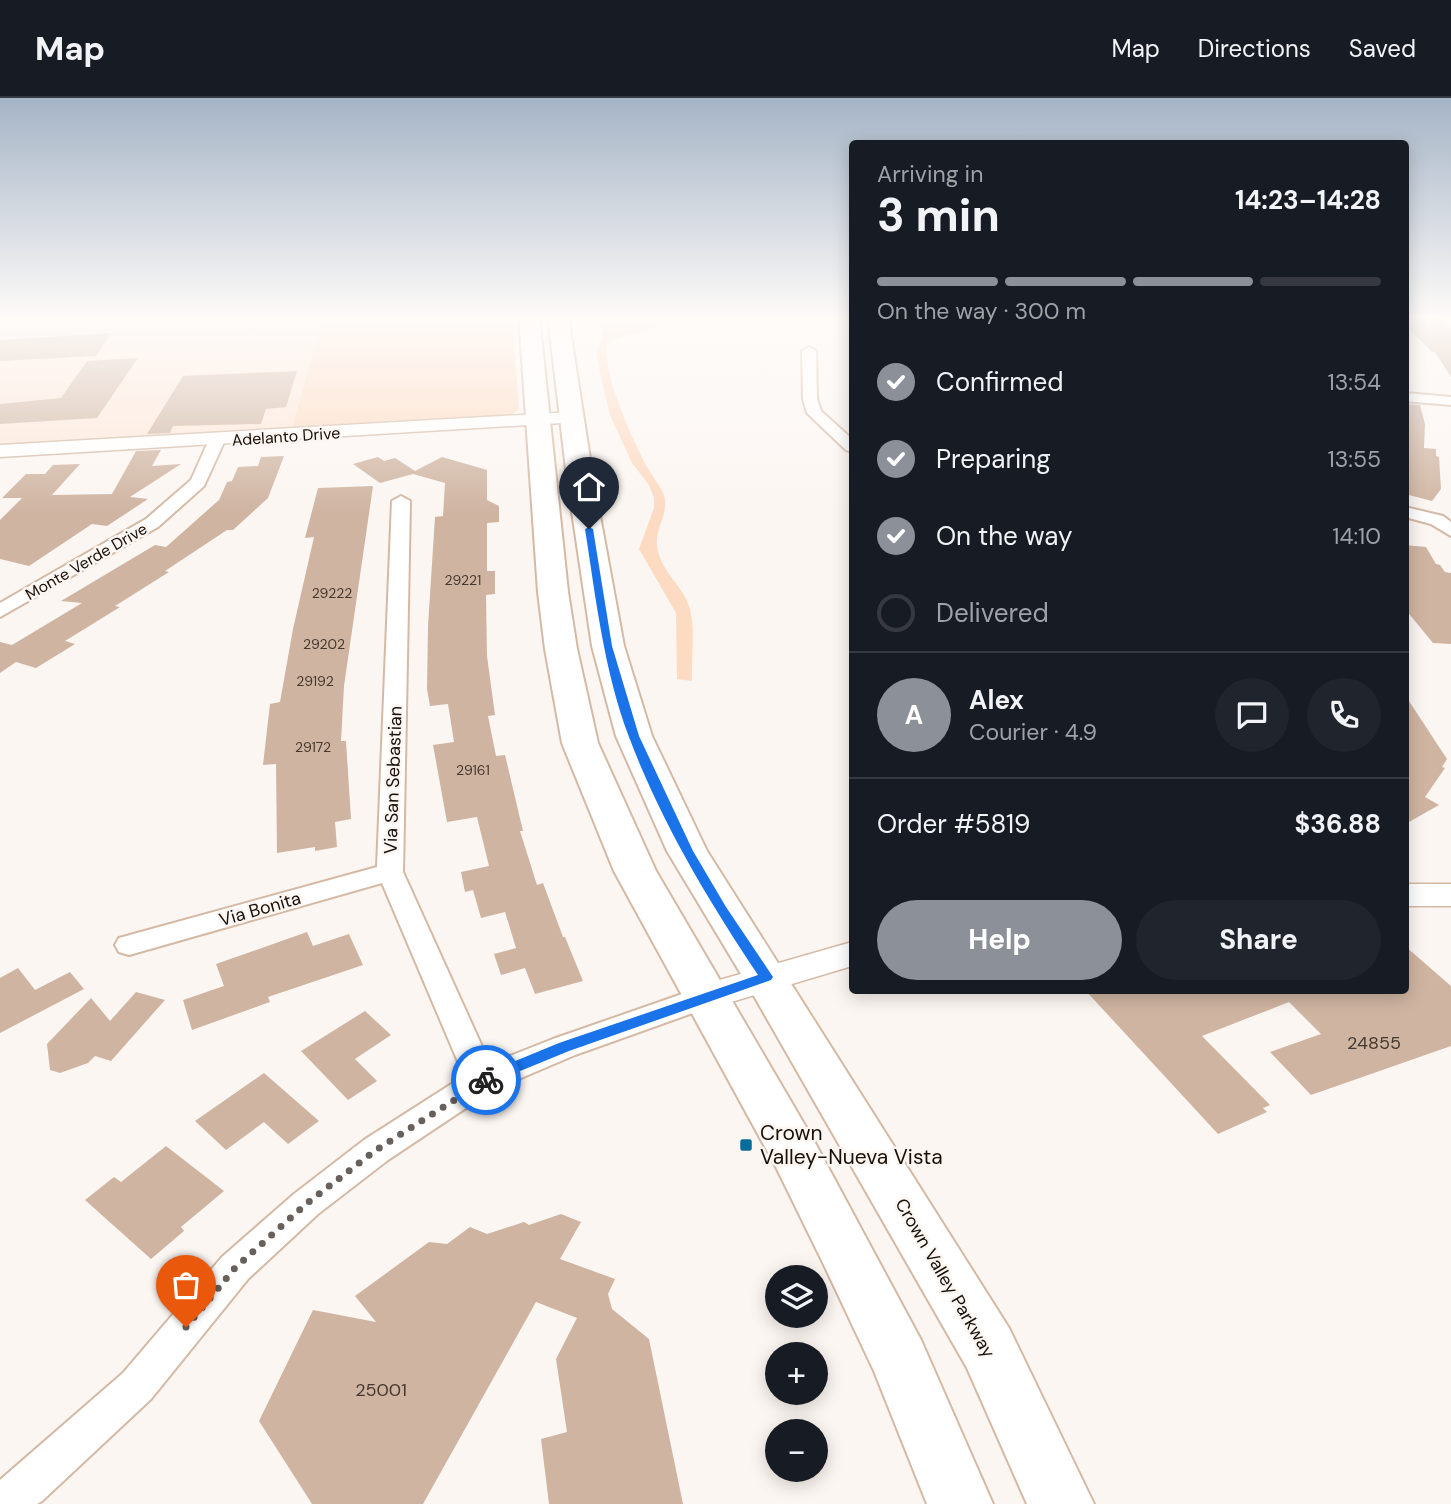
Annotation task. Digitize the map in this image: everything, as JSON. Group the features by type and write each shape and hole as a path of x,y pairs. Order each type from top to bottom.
{"main road":[{"path":"534,382 559,638 580,743 635,870 795,1154 900,1360 960,1504"},
{"name":"Crown Valley Parkway","path":"567,382 608,646 634,736 687,851 766,977 988,1348 1062,1504"}],"street":[{"path":"810,382 814,413 849,444"},
{"path":"1409,397 1451,401"},
{"name":"Adelanto Drive","path":"3,455 572,418"},
{"name":"Monte Verde Drive","path":"0,611 152,523 198,482 217,440"},
{"name":"Via San Sebastian","path":"401,501 390,872 482,1082"},
{"path":"1409,513 1437,520 1451,531"},
{"name":"Via Bonita","path":"129,945 390,872"},
{"path":"1409,895 1451,895"},
{"path":"2,1504 27,1486 137,1386 235,1268 306,1204 376,1150 482,1082 564,1047 766,977 849,955"}],"shaded area":[{"path":"0,382 305,382 292,427 0,445"},
{"path":"305,382 517,382 519,409 511,415 292,427"},
{"path":"602,382 612,382 636,444 665,500 657,545 662,562 689,606 693,633 692,681 677,679 676,613 639,549 654,508 654,498 649,485 632,463 610,415"}],"building":[{"path":"73,382 122,382 97,418 0,424 0,404 61,398"},
{"path":"180,382 294,382 286,407 266,409 261,424 173,426 170,433 147,434"},
{"path":"1409,404 1420,405 1425,424 1424,448 1436,449 1436,456 1439,457 1441,489 1432,501 1409,495"},
{"path":"161,450 152,466 181,464 130,497 148,499 107,526 92,524 29,566 0,559 0,520 22,498 2,498 26,474 45,474 53,465 80,464 52,495 112,494 136,451"},
{"path":"284,456 268,498 233,530 227,530 165,571 169,572 115,606 120,607 65,641 75,644 36,668 16,662 0,673 0,642 12,645 82,603 61,601 155,545 166,547 219,500 238,467 258,466 261,457"},
{"path":"378,457 384,461 395,458 415,471 442,457 487,470 487,500 499,506 499,522 487,523 487,571 495,571 495,594 486,595 487,656 495,715 488,716 496,756 505,755 523,831 520,831 537,885 543,883 583,981 535,994 525,968 501,975 494,954 516,948 505,912 481,918 473,890 465,892 461,872 489,866 477,817 447,822 433,745 454,742 448,704 430,706 427,689 435,517 443,516 445,483 413,474 380,483 353,464"},
{"path":"373,486 344,686 341,741 346,741 351,819 335,822 337,847 315,851 315,847 277,853 276,764 263,765 270,704 280,702 314,537 305,538 318,488"},
{"path":"1409,545 1426,547 1436,564 1445,572 1451,573 1451,644 1433,643 1409,614"},
{"path":"1409,701 1447,759 1442,767 1445,768 1425,797 1439,805 1409,822"},
{"path":"307,932 313,946 349,934 363,965 268,997 270,1002 192,1030 183,1000 224,986 216,964"},
{"path":"1409,949 1451,986 1451,1046 1311,1095 1270,1052 1321,1034 1289,1002 1202,1036 1270,1105 1263,1108 1267,1112 1218,1134 1089,994 1409,994"},
{"path":"18,968 35,990 70,972 84,989 0,1033 0,978"},
{"path":"136,992 165,1000 111,1061 95,1056 88,1063 60,1073 50,1070 47,1044 91,998 110,1021"},
{"path":"365,1011 391,1035 355,1059 377,1081 348,1100 301,1051"},
{"path":"264,1073 319,1121 288,1144 264,1122 226,1150 195,1121"},
{"path":"166,1146 224,1191 181,1227 184,1231 151,1259 85,1200 114,1177 121,1182"},
{"path":"561,1214 581,1222 560,1259 615,1279 608,1294 612,1309 649,1339 683,1504 549,1504 541,1439 567,1432 556,1359 577,1318 536,1302 423,1504 312,1504 259,1421 313,1310 376,1322 355,1296 429,1242 447,1244 470,1227 487,1234 524,1222 529,1225"}],"way so far":[{"path":"186,1327 235,1268 306,1204 376,1150 486,1080"}],"place":[{"name":"Crown Valley-Nueva Vista","path":"746,1145"}],"route":[{"path":"486,1080 564,1047 766,977 687,851 634,736 608,646 589,529"}]}
